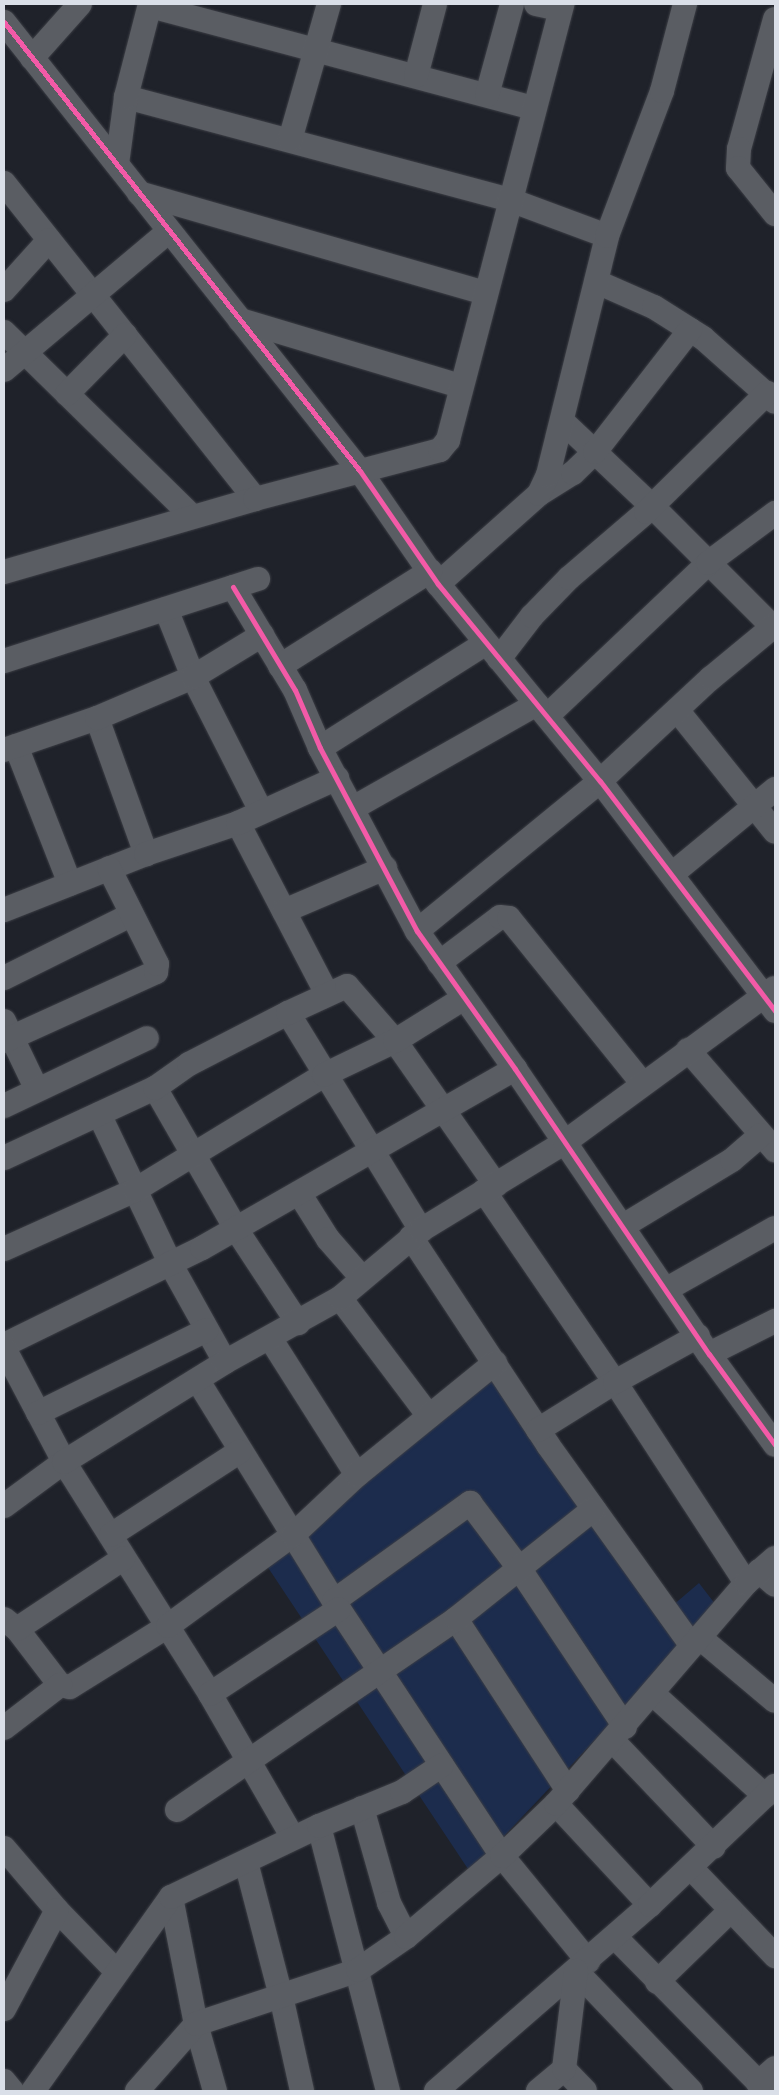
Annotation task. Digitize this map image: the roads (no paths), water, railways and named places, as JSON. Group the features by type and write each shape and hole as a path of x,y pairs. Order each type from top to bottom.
{"street":[{"path":"32,58 80,4"},
{"path":"290,140 329,4"},
{"path":"416,76 435,4"},
{"path":"487,95 512,4"},
{"path":"4,572 255,499 440,450 448,440 460,386 561,6 536,4"},
{"path":"539,494 548,475 598,282 607,236 662,91 685,4"},
{"path":"117,164 126,97 150,5 534,108"},
{"path":"774,209 738,168 739,149 775,19"},
{"path":"4,22 360,471 434,577 600,781 771,998 688,1050 565,1142 416,1233 340,1298 225,1362 198,1381 64,1462 4,1506"},
{"path":"126,97 510,200 607,236"},
{"path":"4,183 255,499"},
{"path":"139,193 485,293"},
{"path":"4,370 23,351 169,231"},
{"path":"4,290 49,240"},
{"path":"320,748 493,651 532,616 569,578 652,506 771,397 690,330 654,307 598,282"},
{"path":"240,320 460,386"},
{"path":"280,666 434,577 539,494 573,473 595,452 690,330"},
{"path":"4,332 193,517"},
{"path":"67,394 125,336"},
{"path":"417,932 600,781 677,710 774,626 562,421"},
{"path":"353,808 542,710 708,563 775,513"},
{"path":"4,661 258,579"},
{"path":"233,587 295,690 320,748 385,868 417,932 515,1068 704,1345 775,1445"},
{"path":"166,609 193,677 261,812"},
{"path":"70,884 10,748 97,718 193,677 262,636"},
{"path":"677,710 775,832"},
{"path":"97,718 146,854"},
{"path":"4,910 146,854 238,823 337,778"},
{"path":"672,874 775,789"},
{"path":"238,823 327,994"},
{"path":"38,1090 6,1033 156,972 157,964 131,916 109,868"},
{"path":"284,911 385,868"},
{"path":"4,978 131,916"},
{"path":"439,963 500,917 508,918 643,1084"},
{"path":"4,1158 154,1088 189,1064 288,1013 327,994 351,988 395,1041 444,1112 490,1188 615,1382 764,1574 695,1642 619,1734 562,1798 502,1856 406,1937 358,1970 196,2024 137,2091"},
{"path":"4,1249 135,1190 324,1075 395,1041 464,998"},
{"path":"288,1013 372,1151 416,1233 538,1430 594,1509 695,1642 775,1701"},
{"path":"4,1106 147,1038"},
{"path":"623,1226 732,1160 768,1142 688,1050"},
{"path":"293,1838 210,1694 64,1462 4,1346 236,1229 444,1112 515,1068"},
{"path":"154,1088 236,1229 298,1323"},
{"path":"99,1114 170,1263 225,1362"},
{"path":"299,1192 328,1239 362,1278"},
{"path":"667,1289 775,1228"},
{"path":"340,1298 429,1416"},
{"path":"538,1430 615,1382 704,1345 775,1321"},
{"path":"38,1413 207,1330"},
{"path":"270,1338 357,1475"},
{"path":"4,1728 60,1686 70,1687 168,1626 292,1535 357,1475 495,1363"},
{"path":"198,1381 239,1452 292,1535 502,1856 582,1966 691,2091"},
{"path":"111,1535 239,1452"},
{"path":"210,1694 337,1605 470,1503 519,1568 619,1734 714,1847"},
{"path":"177,1810 381,1673 456,1619 594,1509"},
{"path":"60,1686 10,1624 124,1558"},
{"path":"456,1619 562,1798 650,1905"},
{"path":"436,2091 615,1937 714,1847 770,1791 652,1693"},
{"path":"33,2091 171,1896 319,1826 402,1792 442,1765"},
{"path":"362,1808 389,1903 406,1937"},
{"path":"319,1826 388,2091"},
{"path":"4,1848 57,1910 118,1972"},
{"path":"246,1862 281,1996 302,2091"},
{"path":"691,1868 775,1956"},
{"path":"171,1896 196,2024 215,2091"},
{"path":"4,2009 57,1910"},
{"path":"657,1982 730,1911"},
{"path":"615,1937 657,1982 767,2081"},
{"path":"538,2091 564,2069 582,1966"},
{"path":"564,2069 584,2091"},
{"path":"4,2080 12,2091"}]}
